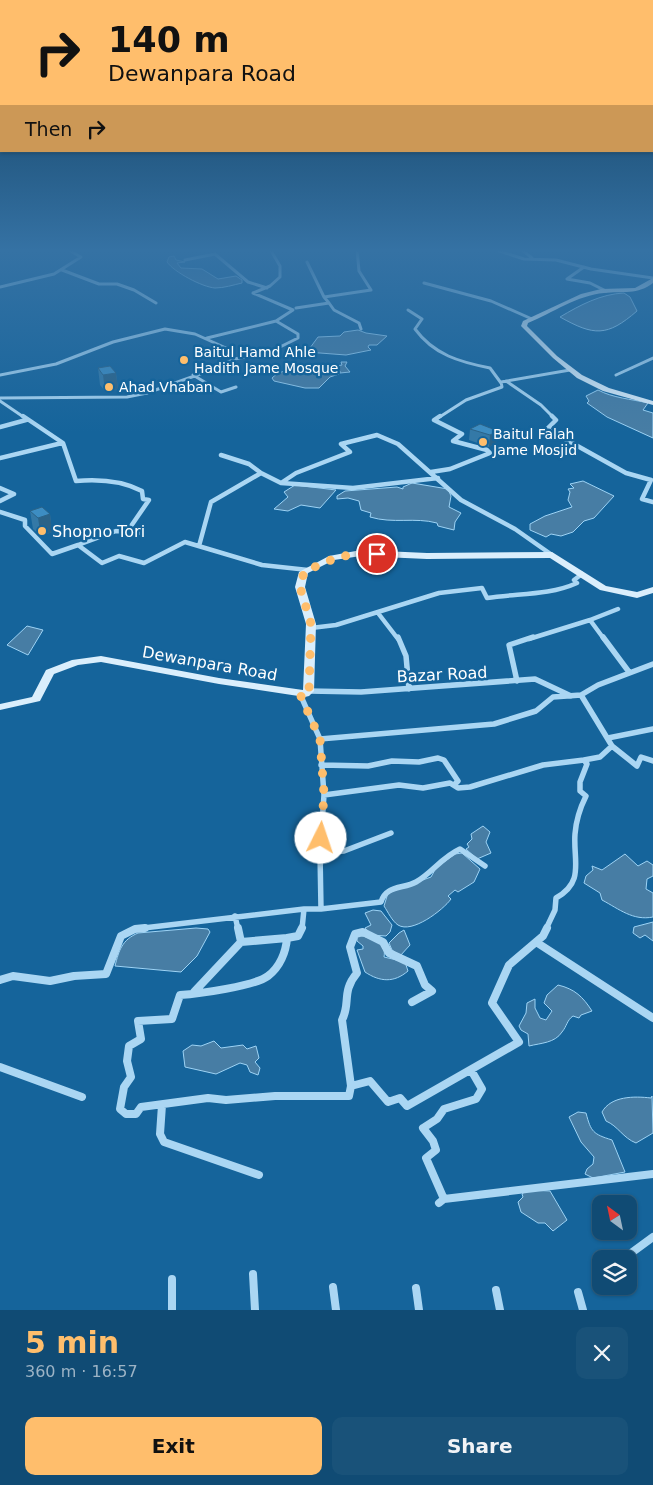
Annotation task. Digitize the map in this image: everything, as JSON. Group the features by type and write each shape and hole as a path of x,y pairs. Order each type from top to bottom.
{"street":[{"path":"205,338 276,321 293,310"},
{"path":"334,310 359,323 360,329"},
{"path":"408,310 422,319 415,329 426,344 461,362 490,368 503,386 466,400 434,420 462,434 453,441 487,450 490,454 450,469 431,472"},
{"path":"512,310 532,319"},
{"path":"553,310 525,322 527,330 545,346 552,356 570,370 613,394 653,403"},
{"path":"0,399 128,396 147,393 214,369 234,358 272,352 298,338 298,334 276,321"},
{"path":"0,375 56,364 113,342 165,329 176,329 205,338 226,348"},
{"path":"616,375 653,358"},
{"path":"501,382 570,370"},
{"path":"193,375 221,392 236,387"},
{"path":"506,381 542,405 556,420 547,428 626,473 651,480 642,499 653,502"},
{"path":"0,399 26,420 63,443 76,481 104,481 133,486 142,491 143,499 149,500 129,529"},
{"path":"0,427 26,420"},
{"path":"281,483 292,473 318,466 350,452 341,444 377,435 382,436 398,444 461,500 522,534 603,588 622,594 637,595 653,590"},
{"path":"0,458 63,443"},
{"path":"221,455 249,464 261,474 281,483 353,488 438,478"},
{"path":"199,546 211,502 261,474"},
{"path":"0,488 14,494 0,501"},
{"path":"0,512 26,520 25,526 52,554 114,530 129,529 142,532"},
{"path":"78,544 102,563 119,556 144,563 185,542 262,565 308,570"},
{"path":"321,909 320,853 324,794 320,739 304,692 311,628 300,587 304,572 332,558 361,553 427,556 552,555"},
{"path":"311,628 336,625 439,593 455,590 482,588 487,598 561,590 577,583 574,580 582,574"},
{"path":"517,681 509,644 590,620 618,608"},
{"path":"378,612 396,632 404,650 410,669 409,689"},
{"path":"590,620 629,672"},
{"name":"Dewanpara Road","path":"0,708 36,699 50,672 59,667 76,662 100,659 304,692"},
{"path":"320,739 494,724 536,711 553,698 580,695 598,685 653,664"},
{"name":"Bazar Road","path":"304,692 361,692 380,689 409,689 535,679 572,696"},
{"path":"580,695 612,746 637,766 638,760 642,757 653,761"},
{"path":"608,738 653,729"},
{"path":"455,784 458,788 470,787 509,777 543,765 600,757 612,746"},
{"path":"321,765 368,766 392,761 419,762 438,758 444,760 457,777 458,781 455,784"},
{"path":"350,1086 370,1081 388,1102 400,1098 407,1106 519,1042 492,1002 509,965 543,936 555,910 556,898 563,895 576,878 575,834 580,806 586,796 580,791 580,782 587,764 584,760"},
{"path":"324,794 399,785 424,788 455,784"},
{"path":"320,853 344,851 391,833"},
{"path":"0,980 13,976 50,981 74,976 106,974 113,961 120,936 136,929 236,916 304,909 353,907 381,902 384,894 389,890 411,884 427,875 442,859 460,849 485,866"},
{"path":"194,992 217,965 241,942 298,936 302,932 304,909"},
{"path":"236,916 241,942"},
{"path":"287,938 287,945 273,974 266,978 208,992 180,995 172,1019 138,1021 141,1039 128,1046 127,1061 131,1077 124,1087 120,1109 126,1114 136,1114 141,1107 162,1105 174,1101 208,1098 226,1100 275,1096 349,1096 350,1086 342,1020 346,1012 344,1002 348,982 357,973 351,948 352,936 363,932 383,942 389,953 417,966 425,985 432,991 412,1002"},
{"path":"536,942 653,1018"},
{"path":"0,1067 82,1097"},
{"path":"471,1070 482,1089 476,1099 444,1109 437,1119 423,1128 433,1141 436,1150 426,1158 441,1187 441,1201 653,1174"},
{"path":"162,1105 160,1134 164,1142 259,1175"},
{"path":"637,1250 653,1237"},
{"path":"253,1274 255,1310"},
{"path":"172,1279 172,1310"},
{"path":"334,1286 336,1310"},
{"path":"416,1288 419,1310"},
{"path":"496,1290 500,1310"},
{"path":"578,1292 583,1310"}],"water":[{"path":"571,310 637,311 617,326 600,331 582,328 560,317"},
{"path":"358,330 387,336 377,345 369,345 368,347 371,350 346,355 307,352 318,337 340,336 344,332"},
{"path":"341,362 347,362 345,366 350,372 340,373 337,370 339,374 330,377 319,388 305,388 274,381 272,378 293,369 334,371 331,367 342,365"},
{"path":"598,390 616,397 648,403 643,410 653,413 653,438 607,417 587,403 589,401 586,396"},
{"path":"583,481 614,496 594,518 584,521 573,532 561,536 551,534 546,537 530,530 530,524 545,516 572,507 568,500 570,492 568,489 574,488 570,484"},
{"path":"412,483 448,489 451,496 449,507 461,513 455,522 454,530 438,526 437,523 429,521 387,520 370,517 371,513 361,510 359,501 348,498 337,499 337,496 345,491 397,487 403,489 403,487"},
{"path":"295,485 336,490 320,508 301,505 288,511 274,509 288,497 284,492"},
{"path":"27,626 43,630 28,655 7,645"},
{"path":"483,826 490,832 486,842 491,853 477,859 466,849 469,847 467,844 472,839 471,834"},
{"path":"462,853 480,869 474,882 458,892 455,890 448,896 451,899 447,904 427,920 411,926 404,927 398,925 384,906 388,893 431,877 436,868 455,854"},
{"path":"625,854 638,866 647,861 653,865 653,876 647,879 646,889 653,893 653,917 639,917 626,913 602,900 600,893 584,883 586,876 593,870 592,866 602,870"},
{"path":"373,910 381,911 392,925 390,932 386,936 371,935 365,928 371,925 365,913"},
{"path":"653,922 653,941 645,935 640,938 633,933 634,927"},
{"path":"196,928 208,929 210,932 197,956 181,972 115,966 122,946 128,939 138,933"},
{"path":"404,930 410,945 400,956 392,950 389,943"},
{"path":"361,935 381,944 384,957 405,962 408,971 397,978 387,980 376,978 365,972 357,950 363,949 363,946 357,941 357,937"},
{"path":"558,985 578,994 592,1011 581,1015 579,1018 573,1016 569,1019 562,1032 556,1038 529,1046 528,1034 521,1030 519,1026 526,1013 527,1003 535,999 535,1008 540,1018 546,1020 552,1011 544,1003 547,995"},
{"path":"214,1041 221,1048 243,1045 247,1049 256,1046 259,1058 255,1062 260,1068 258,1075 250,1072 247,1065 240,1063 216,1074 185,1067 183,1051 192,1045 201,1046"},
{"path":"652,1096 653,1133 636,1143 606,1121 602,1112 617,1100 630,1097 651,1098"},
{"path":"578,1112 586,1113 591,1128 597,1134 612,1140 625,1172 593,1178 585,1174 587,1169 593,1164 594,1157 581,1142 569,1117"},
{"path":"527,1190 550,1191 567,1220 553,1231 545,1223 538,1223 521,1212 518,1202 523,1197 522,1194"}],"building":[{"path":"110,366 116,373 103,375 98,368"},
{"path":"480,424 498,431 490,435 470,429"},
{"path":"42,507 50,514 38,518 30,511"}],"place":[{"name":"Baitul Hamd Ahle Hadith Jame Mosque","path":"184,360"},
{"name":"Ahad Vhaban","path":"109,387"},
{"name":"Baitul Falah Jame Mosjid","path":"483,442"},
{"name":"Shopno Tori","path":"42,531"}],"route":[{"path":"321,838 324,794 320,739 300,694 305,694 309,691 311,624 300,587 304,572 332,558 349,554 377,554"}]}
